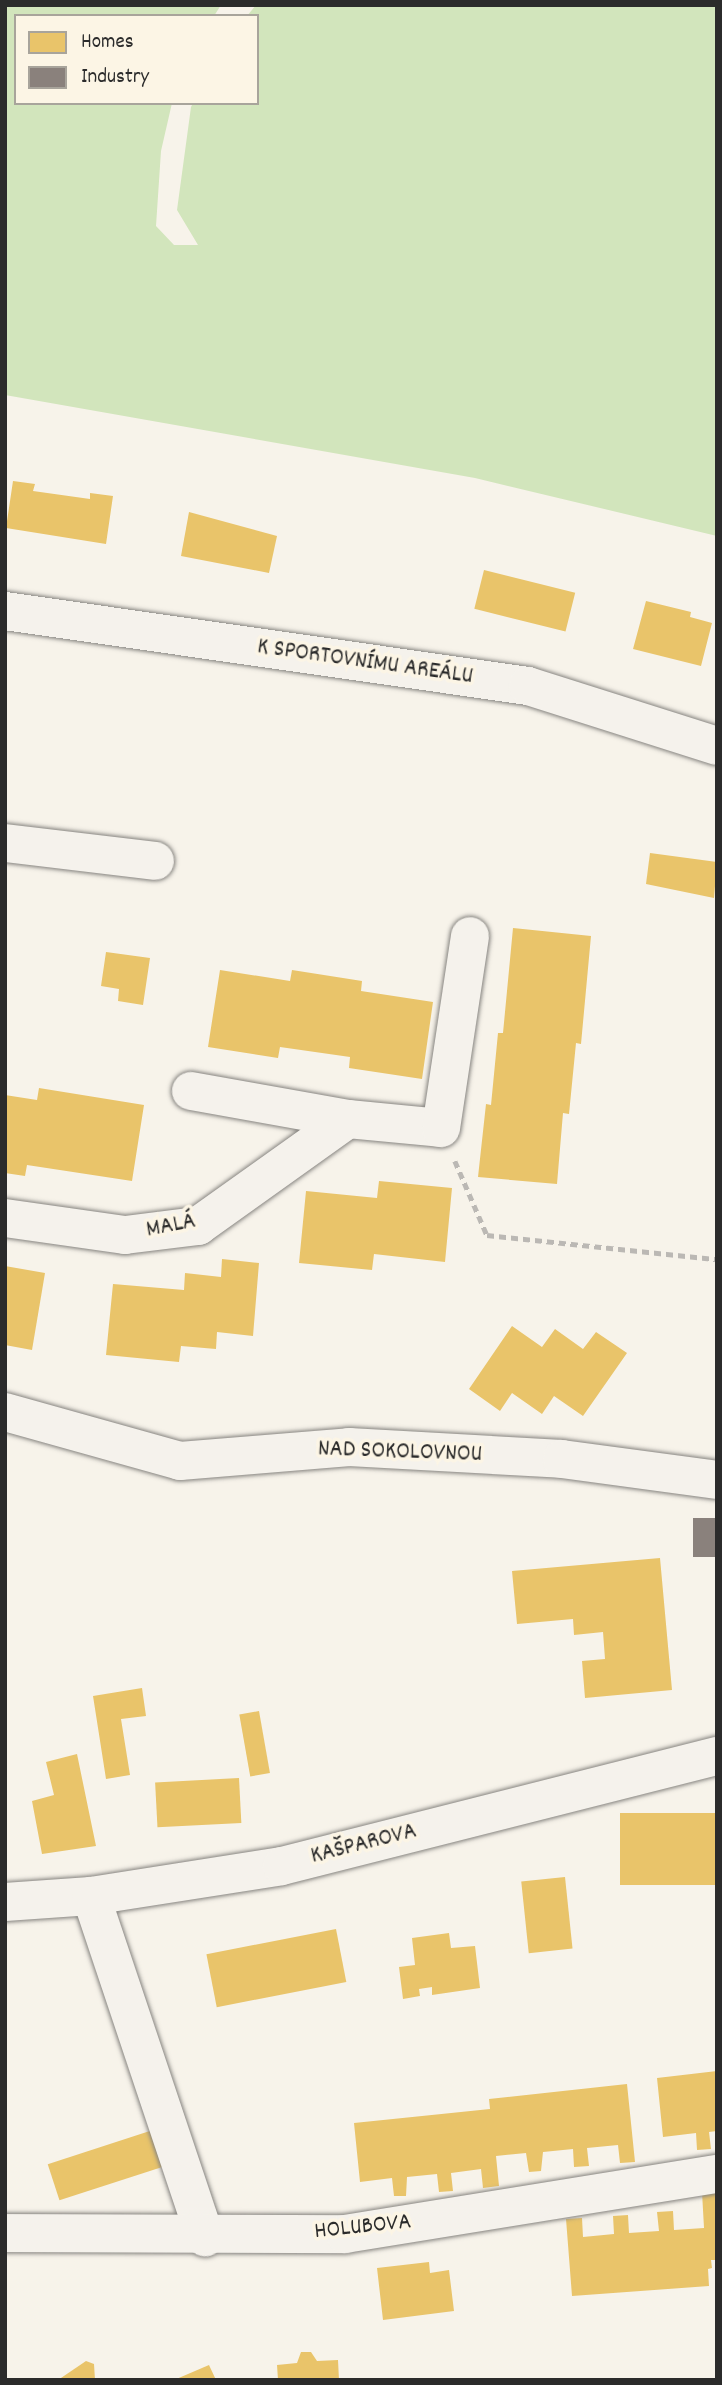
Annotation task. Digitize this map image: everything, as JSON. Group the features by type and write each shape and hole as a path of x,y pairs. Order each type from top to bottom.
{"street":[{"name":"K SPORTOVNÍMU AREÁLU","path":"5,611 528,686 717,746"},
{"path":"5,843 155,861"},
{"path":"191,1091 348,1119 441,1128 470,936"},
{"name":"MALÁ","path":"5,1218 125,1235 198,1226 348,1119"},
{"name":"NAD SOKOLOVNOU","path":"5,1412 180,1461 349,1447 562,1459 717,1480"},
{"name":"KAŠPAROVA","path":"5,1902 91,1896 282,1866 717,1756"},
{"path":"91,1896 205,2236"},
{"name":"HOLUBOVA","path":"5,2233 205,2236 345,2234 717,2174"}],"path":[{"path":"441,1128 487,1235 717,1259"}],"green space":[{"path":"5,5 221,5 215,14 14,14 14,105 172,105 161,151 156,226 174,245 198,245 177,210 191,107 259,105 259,14 249,14 256,5 717,5 717,536 475,478 5,395"}],"building: Homes":[{"path":"13,481 35,484 33,491 90,499 90,493 113,496 106,544 6,528"},
{"path":"189,512 277,536 269,573 181,556"},
{"path":"484,570 575,593 566,632 474,609"},
{"path":"646,601 691,612 690,617 712,623 701,666 633,649"},
{"path":"650,853 717,862 714,898 646,884"},
{"path":"513,928 591,936 581,1044 576,1043 569,1114 563,1113 557,1184 478,1177 486,1104 491,1105 498,1033 503,1033"},
{"path":"106,952 150,958 143,1005 118,1001 119,989 101,986"},
{"path":"220,970 290,981 292,970 362,981 361,991 433,1002 422,1079 349,1068 350,1057 280,1047 278,1058 208,1047"},
{"path":"39,1088 144,1105 132,1181 27,1165 25,1176 5,1173 5,1095 37,1100"},
{"path":"379,1181 452,1188 445,1262 374,1254 372,1270 299,1263 306,1191 377,1198"},
{"path":"222,1259 259,1263 253,1336 217,1332 216,1349 181,1346 179,1362 106,1355 113,1284 184,1290 185,1273 221,1277"},
{"path":"5,1266 45,1273 32,1350 5,1345"},
{"path":"512,1326 542,1347 555,1329 583,1349 596,1332 627,1353 583,1416 554,1396 542,1414 512,1393 500,1411 469,1389"},
{"path":"660,1558 672,1690 585,1698 582,1661 605,1659 603,1632 574,1635 573,1619 517,1624 512,1571"},
{"path":"142,1688 146,1716 121,1719 130,1775 106,1779 93,1696"},
{"path":"259,1711 270,1773 250,1777 239,1714"},
{"path":"77,1754 96,1846 42,1854 32,1801 54,1795 46,1762"},
{"path":"239,1778 241,1823 157,1827 155,1782"},
{"path":"620,1813 717,1813 717,1885 620,1885"},
{"path":"565,1877 573,1949 529,1953 521,1882"},
{"path":"336,1929 346,1982 217,2007 206,1954"},
{"path":"449,1933 451,1948 475,1946 480,1988 432,1995 432,1987 419,1989 420,1996 403,1999 399,1967 415,1965 412,1938"},
{"path":"717,2071 717,2131 709,2132 711,2149 697,2150 696,2133 663,2137 657,2078"},
{"path":"627,2084 635,2162 620,2163 618,2145 587,2148 589,2166 574,2167 573,2149 543,2152 541,2171 529,2172 526,2153 496,2156 499,2186 483,2188 481,2169 451,2173 453,2191 439,2192 437,2174 407,2177 406,2196 394,2196 392,2178 360,2182 354,2123 490,2109 489,2099"},
{"path":"159,2128 171,2164 59,2200 48,2164"},
{"path":"717,2191 717,2260 711,2260 712,2268 708,2269 709,2286 572,2296 566,2219 582,2218 583,2237 614,2234 613,2216 628,2215 629,2233 659,2231 657,2212 673,2211 674,2230 704,2228 702,2192"},
{"path":"429,2262 430,2273 449,2270 454,2311 383,2320 377,2268"},
{"path":"301,2352 311,2352 317,2361 338,2360 339,2380 278,2380 277,2365 297,2363"},
{"path":"86,2361 94,2364 95,2380 58,2380"},
{"path":"209,2365 216,2380 174,2380"}],"building: Industry":[{"path":"693,1518 717,1518 717,1557 693,1557"}]}
